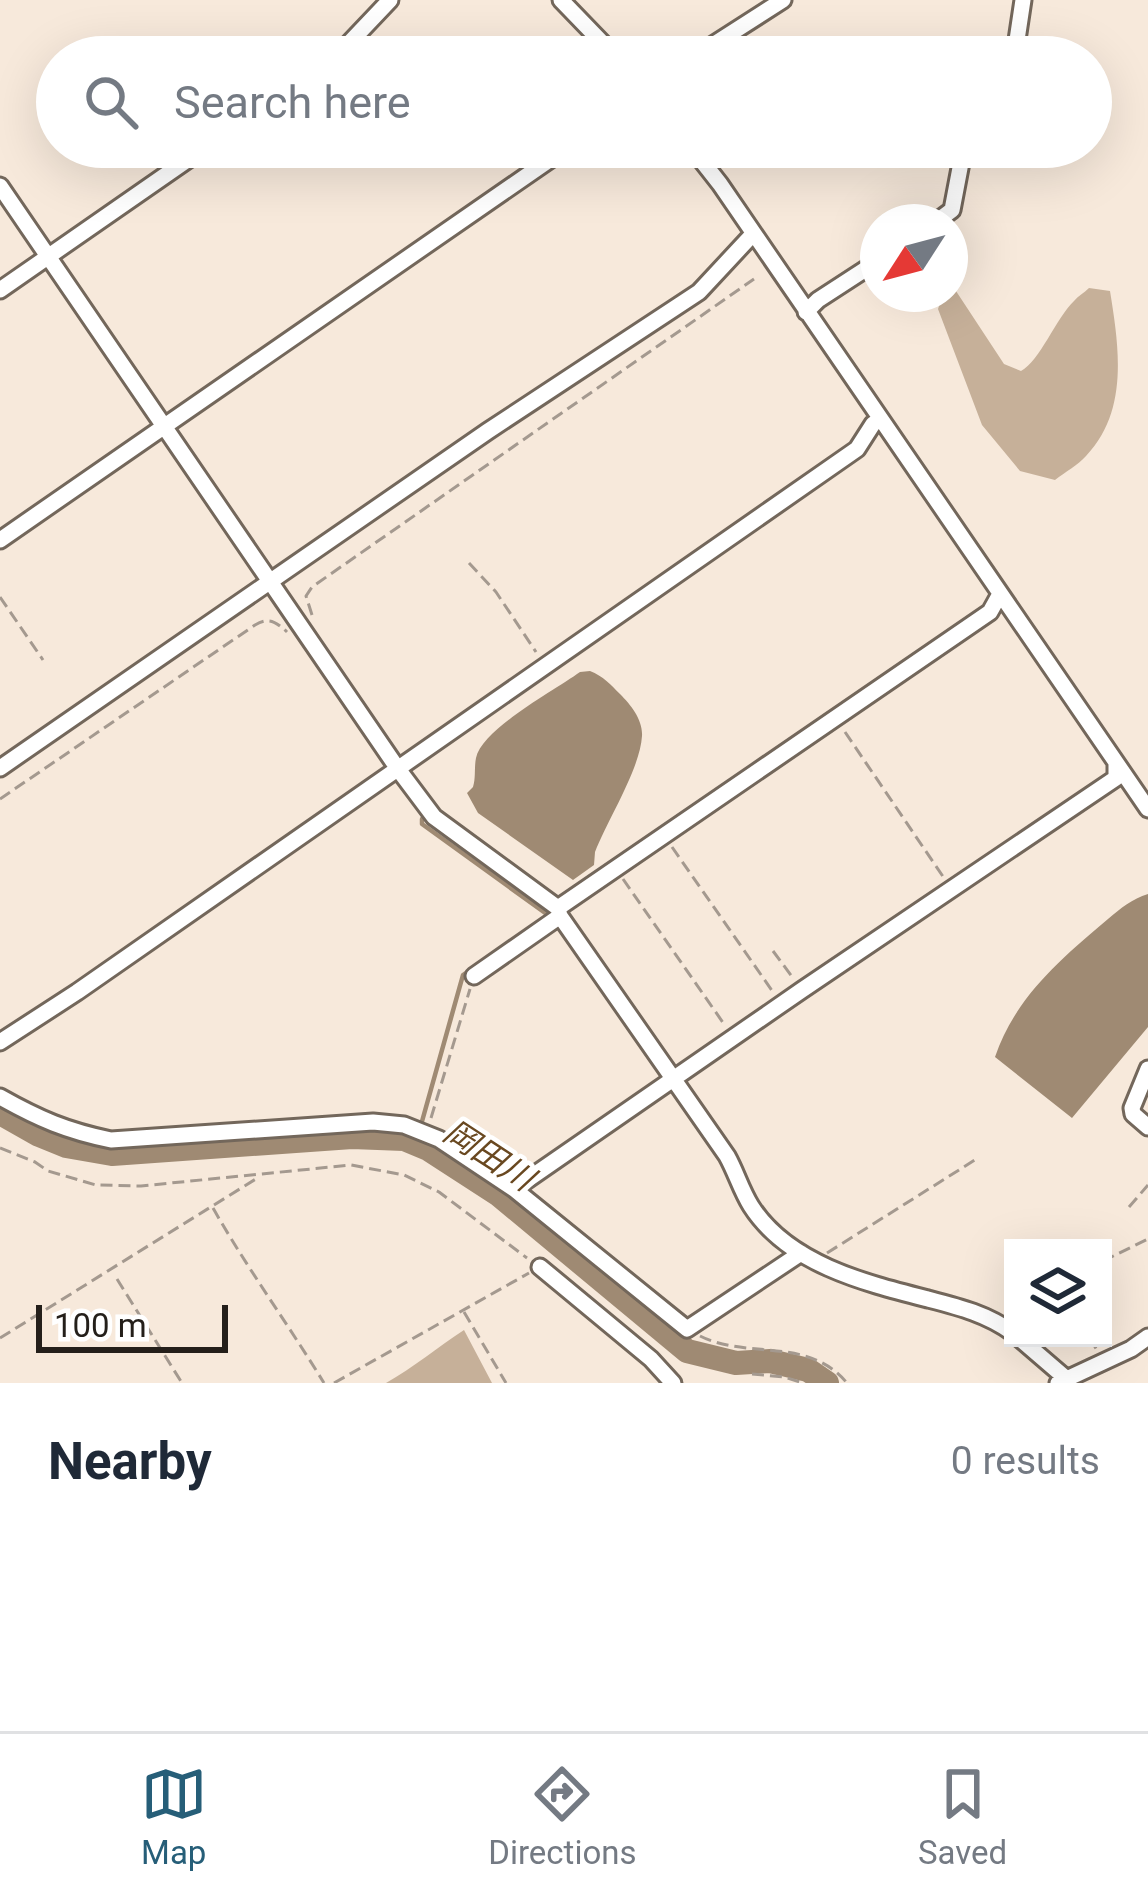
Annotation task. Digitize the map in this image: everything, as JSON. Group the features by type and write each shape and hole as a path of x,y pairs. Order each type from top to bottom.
{"street":[{"path":"356,36 389,0"},
{"path":"561,0 596,36"},
{"path":"727,36 783,0"},
{"path":"1018,36 1023,0"},
{"path":"0,290 176,168"},
{"path":"0,540 538,168"},
{"path":"708,168 1148,809"},
{"path":"953,204 960,168"},
{"path":"0,186 398,769 434,817 559,912 728,1156 752,1209 767,1227 819,1263 886,1288 977,1312 1004,1329"},
{"path":"0,768 506,418 699,292 752,235"},
{"path":"806,312 860,273"},
{"path":"0,1042 857,448 880,419"},
{"path":"474,976 615,868 990,612 1000,594"},
{"path":"514,1190 1116,778 1116,763"},
{"path":"1148,1069 1132,1108 1148,1126"},
{"path":"0,1097 72,1132 111,1140 373,1122 404,1125 439,1139 514,1190 687,1329 801,1253"},
{"path":"539,1267 651,1359 673,1383"},
{"path":"1028,1347 1065,1382 1148,1337"}],"path":[{"path":"314,619 306,596 312,587 754,280"},
{"path":"469,563 524,631 542,668"},
{"path":"0,597 43,660"},
{"path":"0,799 265,620 272,620 294,639"},
{"path":"835,718 952,889"},
{"path":"664,836 782,1004"},
{"path":"615,868 733,1038"},
{"path":"772,951 802,990"},
{"path":"426,1134 474,976"},
{"path":"0,1148 48,1171 96,1185 141,1186 351,1165 404,1175 439,1192 539,1267 334,1383"},
{"path":"819,1263 826,1254 978,1158"},
{"path":"0,1337 263,1174"},
{"path":"1129,1207 1148,1185"},
{"path":"212,1206 324,1383"},
{"path":"1112,1257 1148,1239"},
{"path":"117,1279 182,1383"},
{"path":"463,1310 506,1383"},
{"path":"687,1329 719,1346 784,1349 813,1358 847,1383"},
{"path":"752,1374 803,1383"}],"shaded area":[{"path":"1089,288 1110,291 1118,356 1115,399 1100,438 1086,456 1055,480 1020,471 982,425 939,312 968,309 1004,364 1021,371 1077,298"},
{"path":"590,671 628,703 642,736 636,763 595,852 594,865 573,880 478,813 467,793 473,787 476,758 491,735 580,672"},
{"path":"1148,894 1148,1027 1072,1118 995,1057 1015,1015 1042,980 1117,911"},
{"path":"464,1330 492,1383 386,1383 406,1371"}],"waterway":[{"path":"422,819 422,824 548,915 517,937"},
{"path":"421,1125 463,975 473,968"},
{"name":"岡田川","path":"0,1113 66,1146 112,1154 352,1137 404,1139 499,1195 687,1351 736,1363 770,1361 808,1370 827,1383"}]}
